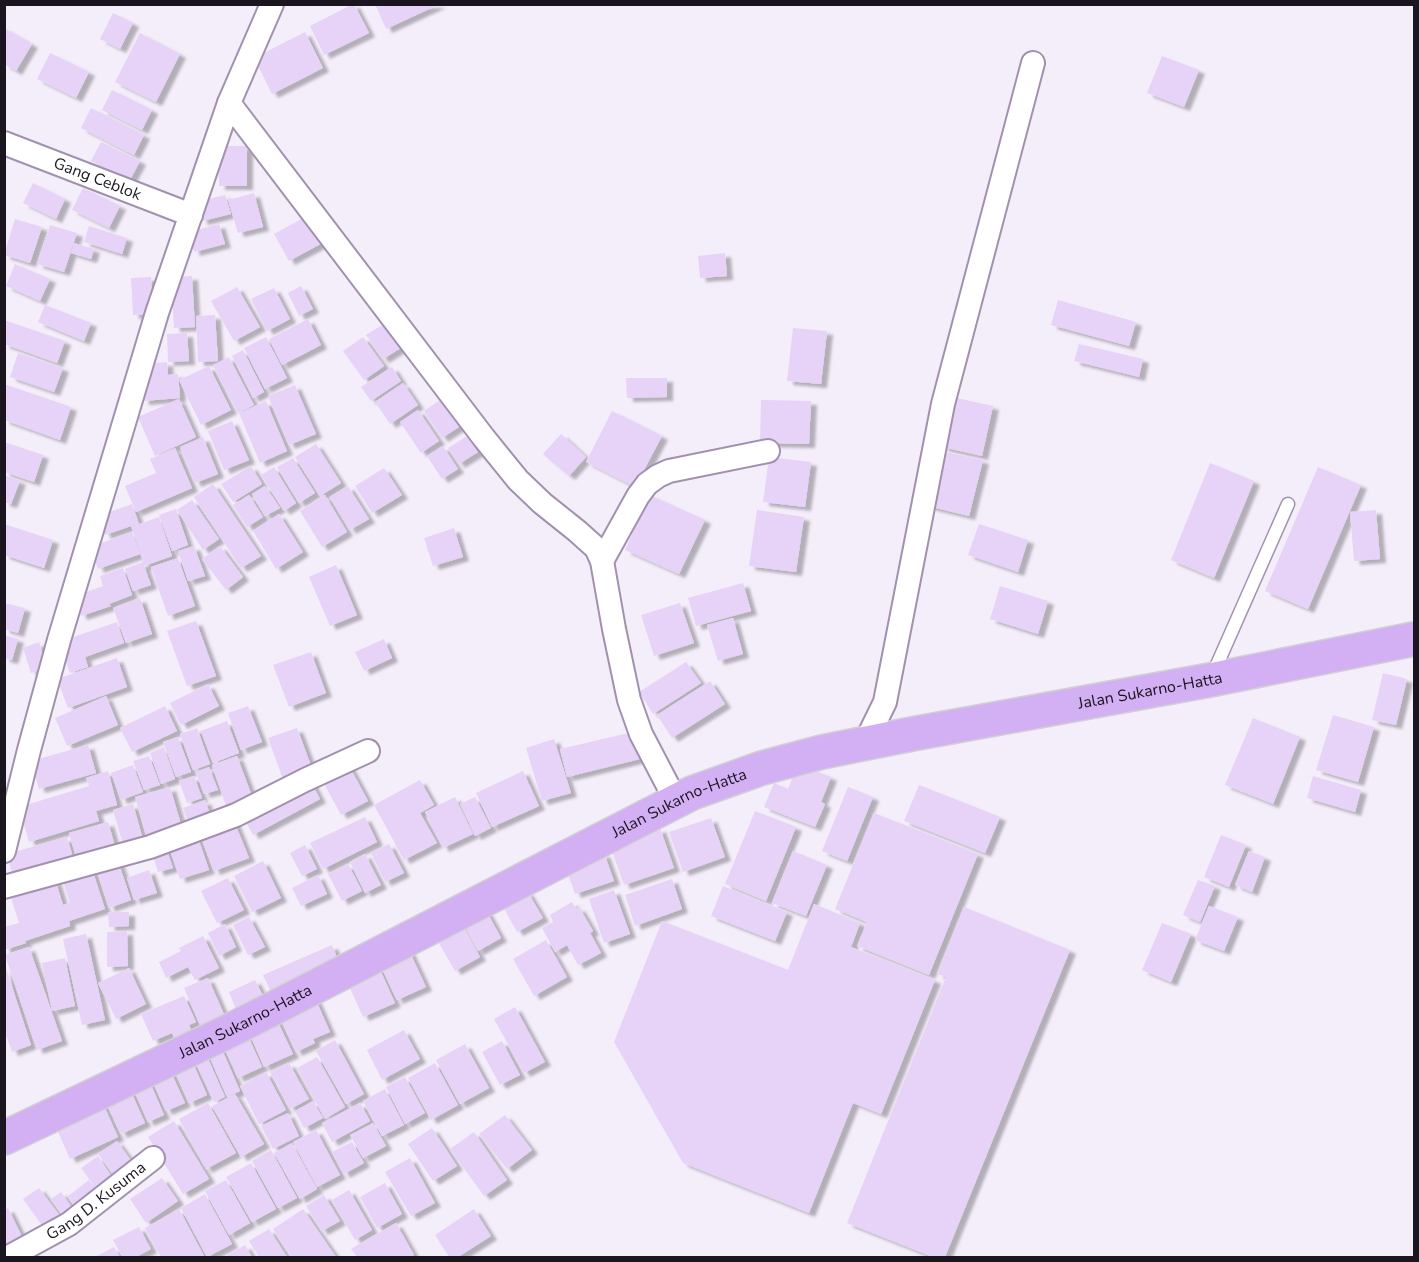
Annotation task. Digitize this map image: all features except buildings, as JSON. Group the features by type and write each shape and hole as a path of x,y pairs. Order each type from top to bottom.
{"highway":[{"name":"Jalan Sukarno-Hatta","path":"4,1138 233,1029 676,801 762,768 865,743 1210,680 1414,639"}],"street":[{"path":"4,851 59,640 157,313 229,104 272,4"},
{"path":"865,743 885,702 944,404 1033,63"},
{"path":"229,104 518,480 596,548 602,561 628,700 642,734 676,801"},
{"name":"Gang Ceblok","path":"4,143 191,215"},
{"path":"602,561 638,496 647,484 658,476 669,471 768,451"},
{"path":"4,887 150,847 237,815 368,751"},
{"name":"Gang D. Kusuma","path":"7,1257 69,1224 153,1158"}],"lane":[{"path":"1210,680 1288,504"}]}
